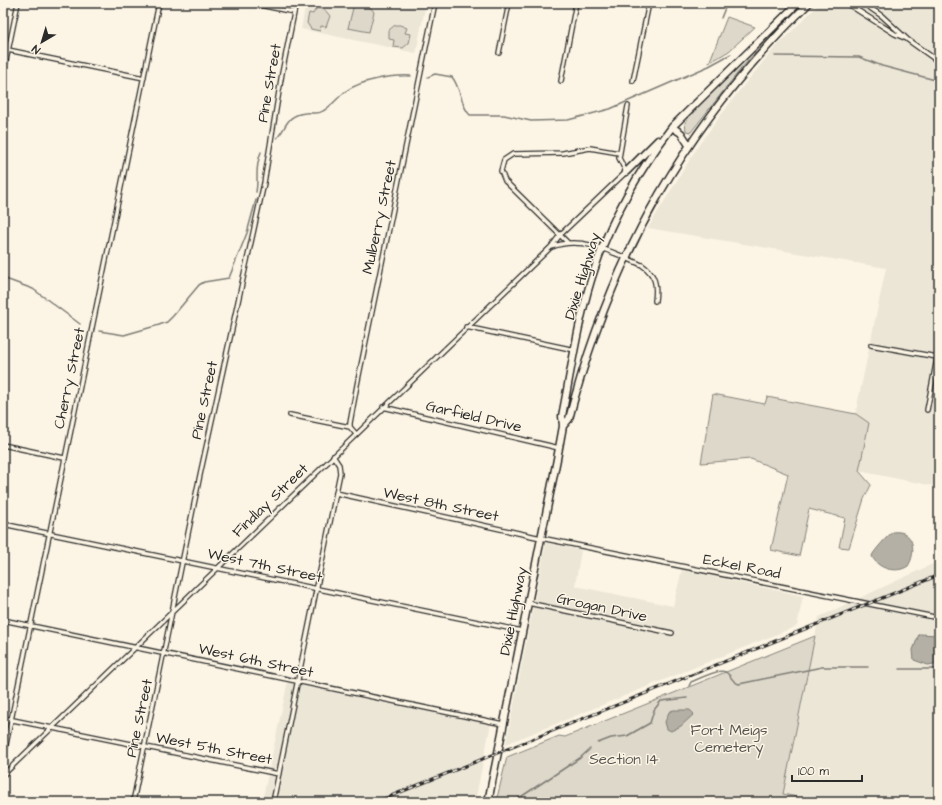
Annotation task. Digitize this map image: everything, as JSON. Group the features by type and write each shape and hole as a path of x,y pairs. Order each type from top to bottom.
{"main road":[{"name":"Dixie Highway","path":"488,802 559,448 563,426 562,416 575,350 590,286 602,249 631,186 672,127 798,3"},
{"path":"763,50 778,29 804,3"},
{"name":"Dixie Highway","path":"563,426 569,419 583,366 601,312 625,257 652,204 689,145 718,105 763,50 809,3"},
{"path":"626,172 672,127 681,132 689,145"}],"street":[{"path":"3,75 18,3"},
{"name":"Cherry Street","path":"3,759 29,626 159,3"},
{"path":"250,3 294,12"},
{"name":"Pine Street","path":"133,802 172,611 264,183 296,3"},
{"name":"Mulberry Street","path":"350,427 366,339 435,3"},
{"path":"499,53 509,3"},
{"path":"561,81 576,3"},
{"path":"633,81 649,3"},
{"path":"846,3 895,34 908,40 939,62"},
{"path":"863,3 899,29 908,40"},
{"path":"8,50 144,78"},
{"path":"626,172 619,161 619,152 628,106"},
{"path":"567,242 505,181 501,170 504,160 512,154 563,153 590,148 619,152"},
{"name":"Findlay Street","path":"3,775 466,327 551,247 560,235 626,172"},
{"name":"Findlay Street","path":"551,247 567,242 584,242 642,264 653,275 657,287 655,301"},
{"path":"466,327 575,350"},
{"path":"871,345 937,357"},
{"path":"927,410 939,348"},
{"name":"Garfield Drive","path":"383,407 559,448"},
{"path":"290,415 350,427 356,434"},
{"path":"3,445 64,458"},
{"path":"273,802 336,493 340,469 333,456"},
{"name":"West 8th Street","path":"336,493 541,538"},
{"name":"West 7th Street","path":"3,524 522,631"},
{"name":"Eckel Road","path":"541,538 939,618"},
{"name":"Grogan Drive","path":"528,603 672,633"},
{"name":"West 6th Street","path":"3,620 504,724"},
{"name":"West 5th Street","path":"3,718 279,774"}],"shaded area":[{"path":"306,3 426,3 416,53 301,29"},
{"path":"820,3 939,3 939,487 844,468 886,268 648,228 698,146 739,91 772,51"},
{"path":"893,532 905,534 912,543 913,548 911,560 908,566 898,570 883,567 878,564 872,556 881,543"},
{"path":"546,543 581,550 575,586 673,606 682,570 803,596 797,626 506,744"},
{"path":"939,561 939,802 820,802 783,794 819,617"},
{"path":"919,634 939,635 939,663 928,665 914,660 913,650"},
{"path":"289,676 492,718 475,802 262,802"},
{"path":"673,710 690,710 694,714 681,726 671,731 667,729 665,722 669,712"}],"green space":[{"path":"354,4 370,7 374,12 369,32 348,28"},
{"path":"318,8 325,10 330,16 326,27 321,26 320,31 311,29 307,23 309,13 313,14"},
{"path":"727,17 755,27 729,51 709,63"},
{"path":"395,25 400,25 407,28 405,33 411,34 409,43 403,48 393,47 394,40 389,39 389,30"},
{"path":"774,31 740,70 691,132 686,131 685,123 689,117 717,86"},
{"path":"713,394 765,404 767,397 856,414 869,423 859,471 871,485 864,499 849,548 839,547 845,518 809,509 799,556 771,550 788,474 751,459 701,463"},
{"name":"Fort Meigs Cemetery","path":"815,636 783,794 820,802 496,802 507,757 559,736 565,737"}],"waterway":[{"path":"721,18 727,3"},
{"path":"428,77 435,74 452,77 467,112 470,115 504,115 531,121 568,120 610,109 709,66 731,54"},
{"path":"775,56 859,57 882,66 939,81"},
{"path":"277,138 290,119 294,116 305,113 321,112 353,87 377,79 395,76 411,76"},
{"path":"256,192 257,168 261,152"},
{"path":"99,331 124,335 167,322 199,285 204,282 229,278 247,233 256,200"},
{"path":"3,278 33,289 80,324"},
{"path":"689,686 691,682 720,671 727,673 733,681 739,684 822,667 868,667"},
{"path":"900,669 939,669"},
{"path":"598,743 611,738 627,736 650,723 654,710 661,701 687,698"},
{"path":"513,802 580,758 590,749"}],"railway":[{"path":"376,802 939,575"}],"park label":[{"name":"Section 14","path":"624,759"}]}
